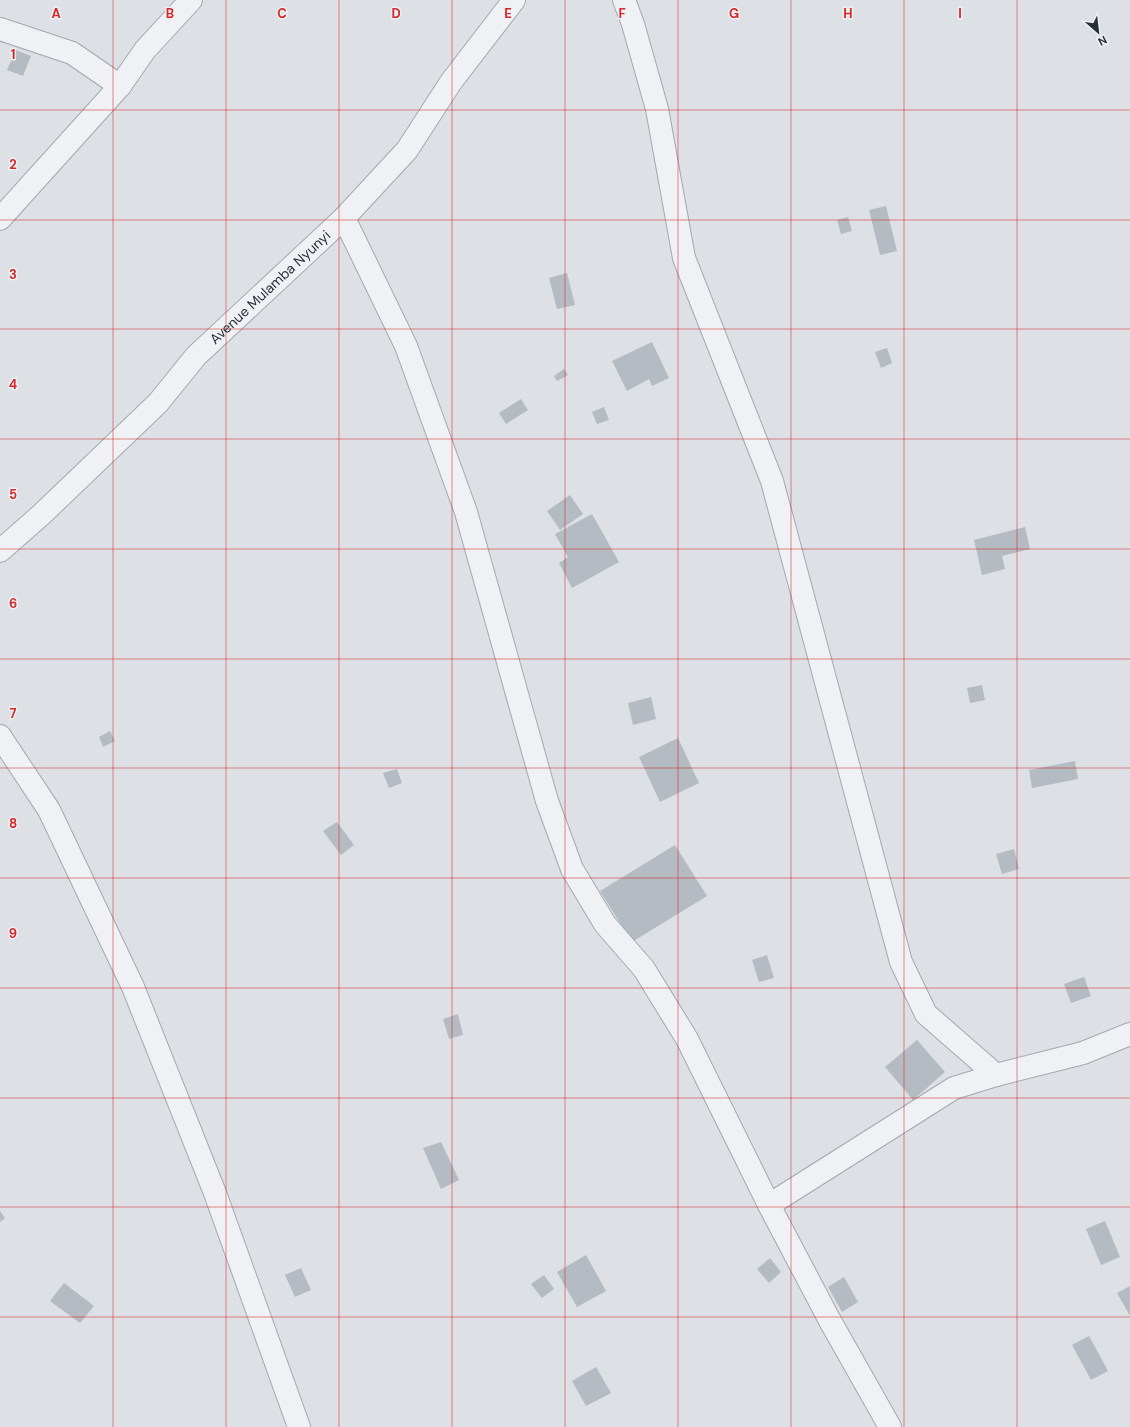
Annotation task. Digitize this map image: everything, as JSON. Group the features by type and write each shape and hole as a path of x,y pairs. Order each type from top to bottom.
{"street":[{"path":"0,219 120,86 145,50 191,0"},
{"name":"Avenue Mulamba Nyunyi","path":"0,551 42,514 158,403 196,356 344,218 407,150 451,82 514,0"},
{"path":"624,0 633,24 658,109 684,258 772,481 900,962 926,1014 996,1075"},
{"path":"0,29 72,54 120,86"},
{"path":"344,218 406,346 466,512 547,801 572,869 605,924 644,969 687,1039 768,1205 829,1320 890,1427"},
{"path":"0,736 49,810 133,988 214,1193 299,1427"},
{"path":"768,1205 954,1088 996,1075 1083,1053 1130,1034"}],"building":[{"path":"16,50 31,56 23,76 7,70"},
{"path":"886,206 897,251 880,255 869,210"},
{"path":"848,217 852,231 841,234 837,220"},
{"path":"567,273 575,305 557,309 549,278"},
{"path":"652,342 669,378 652,386 649,379 627,391 612,361"},
{"path":"887,348 892,363 881,368 875,352"},
{"path":"564,369 568,375 557,381 554,376"},
{"path":"521,399 528,410 506,424 499,413"},
{"path":"604,407 609,420 597,424 592,412"},
{"path":"570,495 583,514 560,530 547,511"},
{"path":"592,514 619,562 572,588 559,563 568,557 555,534"},
{"path":"1025,527 1030,549 1002,556 1005,569 982,575 974,540"},
{"path":"982,685 985,700 970,703 967,688"},
{"path":"651,697 656,719 633,725 628,703"},
{"path":"110,731 115,741 103,747 99,737"},
{"path":"678,738 699,783 660,802 639,757"},
{"path":"1075,761 1078,779 1032,788 1029,770"},
{"path":"397,769 402,783 389,788 383,773"},
{"path":"337,822 354,845 341,855 323,831"},
{"path":"675,845 707,896 632,942 600,891"},
{"path":"1014,849 1019,869 1002,874 996,854"},
{"path":"767,955 774,978 759,982 752,960"},
{"path":"1084,977 1091,996 1071,1003 1064,984"},
{"path":"458,1014 463,1035 449,1039 443,1019"},
{"path":"917,1040 945,1072 913,1100 885,1067"},
{"path":"441,1142 459,1180 441,1189 423,1148"},
{"path":"0,1211 5,1218 0,1222"},
{"path":"1105,1221 1120,1257 1101,1265 1086,1229"},
{"path":"586,1255 606,1291 577,1307 557,1272"},
{"path":"770,1258 781,1272 769,1283 757,1269"},
{"path":"301,1268 311,1290 295,1297 285,1275"},
{"path":"544,1275 554,1289 542,1298 531,1284"},
{"path":"844,1277 858,1302 842,1312 828,1287"},
{"path":"64,1283 94,1306 80,1323 50,1301"},
{"path":"1130,1286 1130,1316 1117,1293"},
{"path":"1089,1336 1108,1371 1091,1380 1072,1345"},
{"path":"596,1367 611,1393 586,1406 572,1381"}]}
